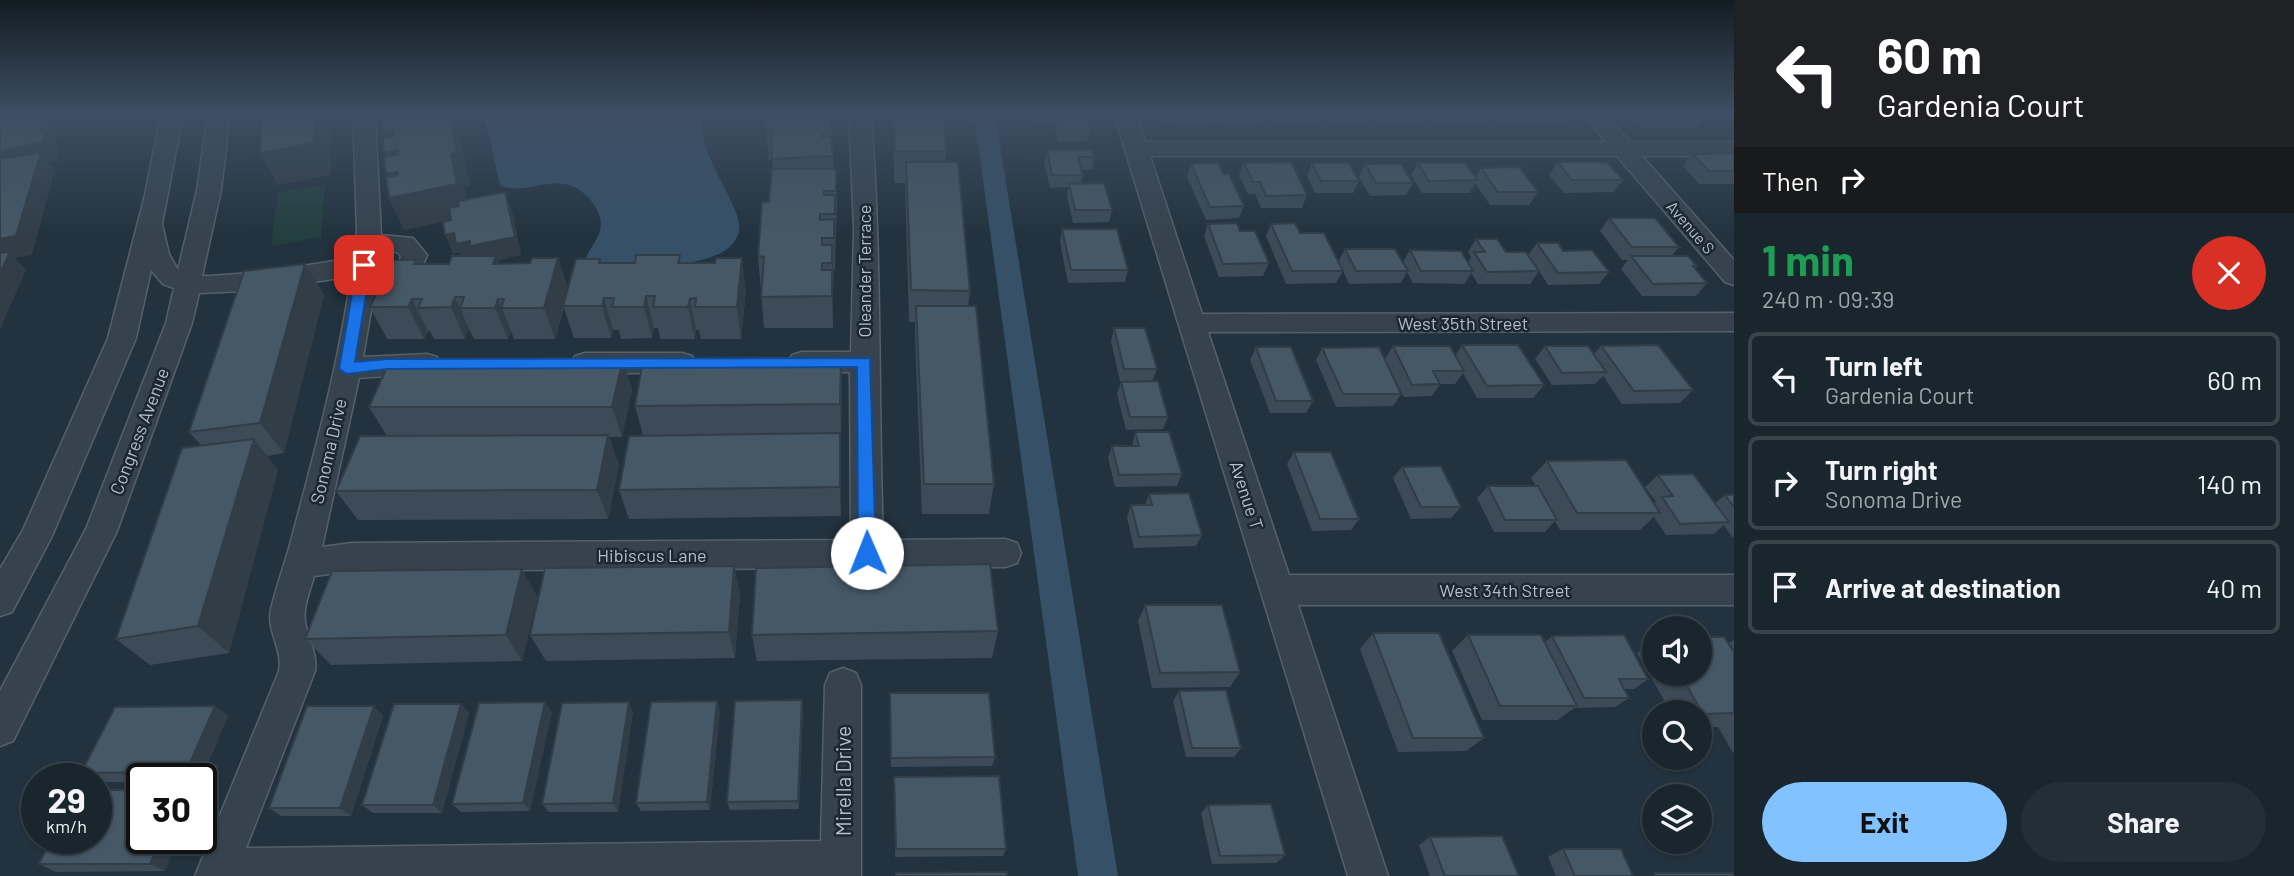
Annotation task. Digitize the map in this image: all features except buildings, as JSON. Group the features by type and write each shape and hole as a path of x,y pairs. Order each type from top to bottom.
{"street":[{"path":"0,601 36,536 122,338 164,155"},
{"name":"Congress Avenue","path":"0,728 101,531 179,323 209,190 214,155"},
{"name":"Sonoma Drive","path":"217,872 287,698 299,659 288,625 287,612 347,369 361,296 366,253 365,155"},
{"name":"Oleander Terrace","path":"862,155 866,229 864,362 867,553"},
{"name":"Avenue T","path":"1139,155 1368,876"},
{"name":"Avenue S","path":"1629,155 1734,276"},
{"path":"150,224 160,261 167,274 188,284 231,285 404,244 414,255 409,270 393,284 361,296"},
{"name":"West 35th Street","path":"1192,323 1734,322"},
{"path":"564,363 714,362"},
{"path":"783,362 864,362"},
{"path":"347,369 387,364 455,364"},
{"name":"Hibiscus Lane","path":"301,564 352,556 1005,553"},
{"name":"West 34th Street","path":"1277,590 1734,590"},
{"name":"Mirella Drive","path":"841,869 843,685"},
{"path":"217,872 841,869"}],"green space":[{"path":"325,185 321,237 271,246 278,192"}],"water":[{"path":"493,155 709,155 735,210 739,231 730,246 713,256 690,263 599,267 584,261 601,226 598,211 581,191 569,185 558,184 522,188 500,185"},
{"path":"980,155 1002,155 1118,876 1078,876"}],"route":[{"path":"364,265 347,369 387,364 864,362 867,553"}]}
